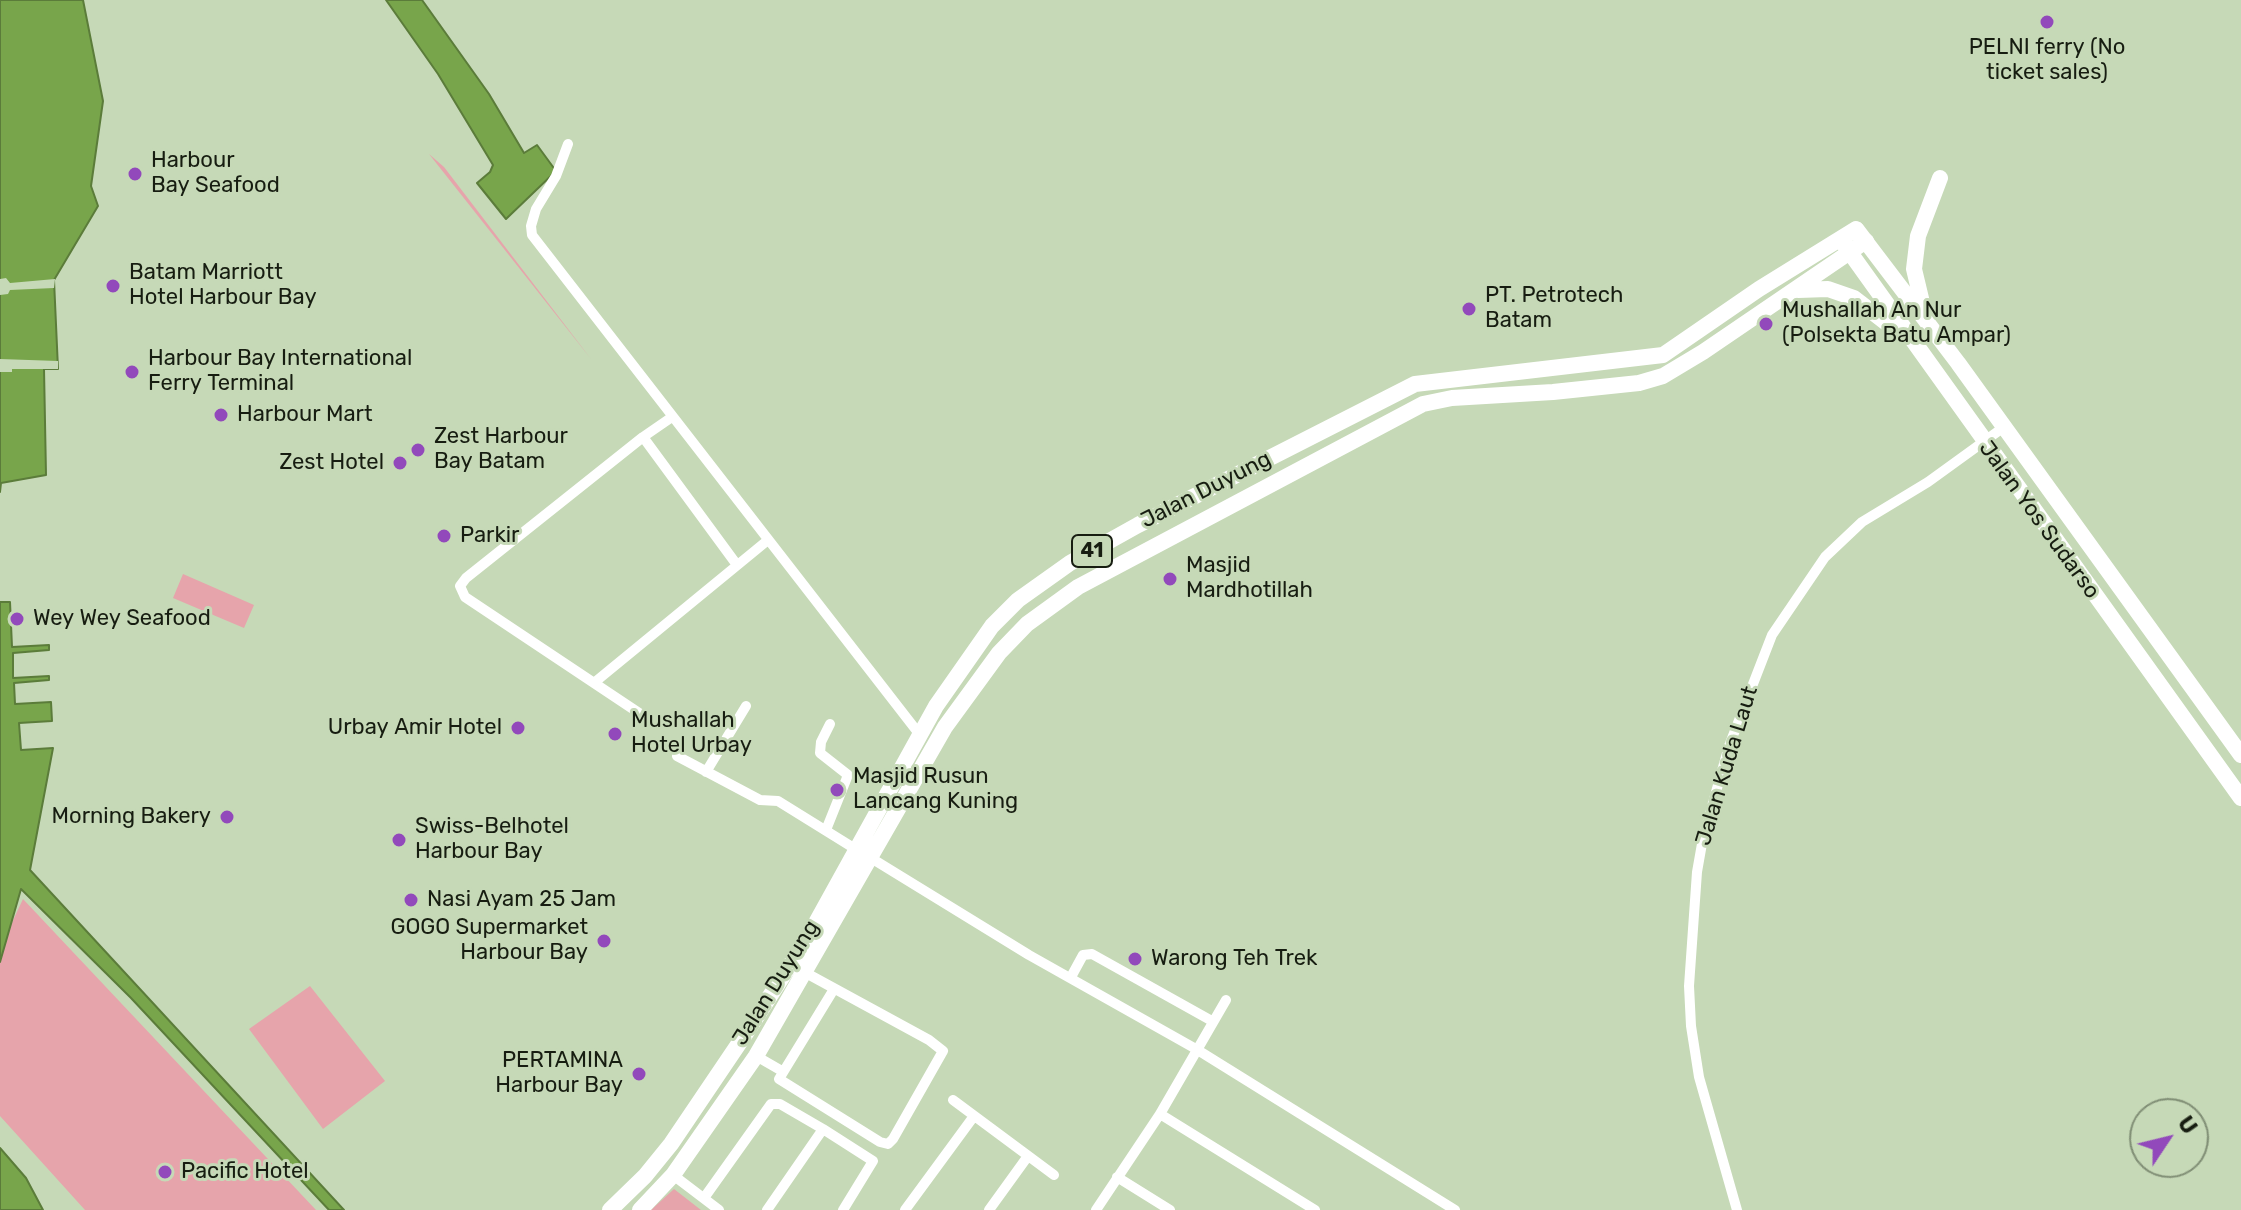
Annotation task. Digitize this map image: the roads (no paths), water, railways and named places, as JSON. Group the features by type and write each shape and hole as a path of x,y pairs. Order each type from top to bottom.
{"main road":[{"path":"1926,320 1914,269 1918,236 1940,178"},
{"name":"Jalan Yos Sudarso","path":"1861,235 2241,755"},
{"name":"Jalan Duyung","path":"610,1210 645,1176 671,1144 945,727 1010,640 1027,624 1078,587 1407,411 1439,400 1553,392 1652,380 1703,352 1790,291 1861,235"},
{"name":"Jalan Yos Sudarso","path":"1845,246 2241,798"},
{"name":"Jalan Duyung","path":"640,1210 673,1175 760,1049 806,973 936,706 1003,614 1046,578 1138,525 1415,384 1663,355 1759,289 1845,246"},
{"path":"1790,291 1814,288 1839,291 1907,334"},
{"path":"1138,525 1151,548"},
{"path":"746,1033 760,1049"}],"street":[{"path":"568,144 556,176 536,209 532,235 920,735"},
{"path":"645,717 465,597 460,586 466,578 672,417"},
{"name":"Jalan Kuda Laut","path":"1737,1210 1699,1077 1689,986 1697,872 1709,811 1725,760 1772,635 1825,557 1862,522 1928,482 2004,427"},
{"path":"643,437 737,565"},
{"path":"595,682 768,540"},
{"path":"706,772 746,706"},
{"path":"826,830 848,775 821,755 821,742 830,724"},
{"path":"677,756 760,800 774,799 1029,955 1196,1049 1455,1210"},
{"path":"1071,977 1087,952 1212,1021"},
{"path":"806,973 929,1040 943,1051 888,1144 781,1083 779,1079 834,989"},
{"path":"1096,1210 1160,1114 1226,1000"},
{"path":"760,1049 782,1071"},
{"path":"953,1100 1054,1175"},
{"path":"704,1198 771,1104 780,1104 873,1161 843,1210"},
{"path":"1160,1114 1315,1210"},
{"path":"905,1210 974,1116"},
{"path":"767,1210 823,1129"},
{"path":"989,1210 1028,1156"},
{"path":"673,1175 719,1210"},
{"path":"1117,1177 1170,1210"}],"place":[{"name":"PELNI ferry (No ticket sales)","path":"2047,22"},
{"name":"Harbour Bay Seafood","path":"135,174"},
{"name":"Batam Marriott Hotel Harbour Bay","path":"113,286"},
{"name":"PT. Petrotech Batam","path":"1469,309"},
{"name":"Mushallah An Nur (Polsekta Batu Ampar)","path":"1766,324"},
{"name":"Harbour Bay International Ferry Terminal","path":"132,372"},
{"name":"Harbour Mart","path":"221,415"},
{"name":"Zest Harbour Bay Batam","path":"418,450"},
{"name":"Zest Hotel","path":"400,463"},
{"name":"Parkir","path":"444,536"},
{"name":"Masjid Mardhotillah","path":"1170,579"},
{"name":"Wey Wey Seafood","path":"17,619"},
{"name":"Urbay Amir Hotel","path":"518,728"},
{"name":"Mushallah Hotel Urbay","path":"615,734"},
{"name":"Masjid Rusun Lancang Kuning","path":"837,790"},
{"name":"Morning Bakery","path":"227,817"},
{"name":"Swiss-Belhotel Harbour Bay","path":"399,840"},
{"name":"Nasi Ayam 25 Jam","path":"411,900"},
{"name":"GOGO Supermarket Harbour Bay","path":"604,941"},
{"name":"Warong Teh Trek","path":"1135,959"},
{"name":"PERTAMINA Harbour Bay","path":"639,1074"},
{"name":"Pacific Hotel","path":"165,1172"}]}
